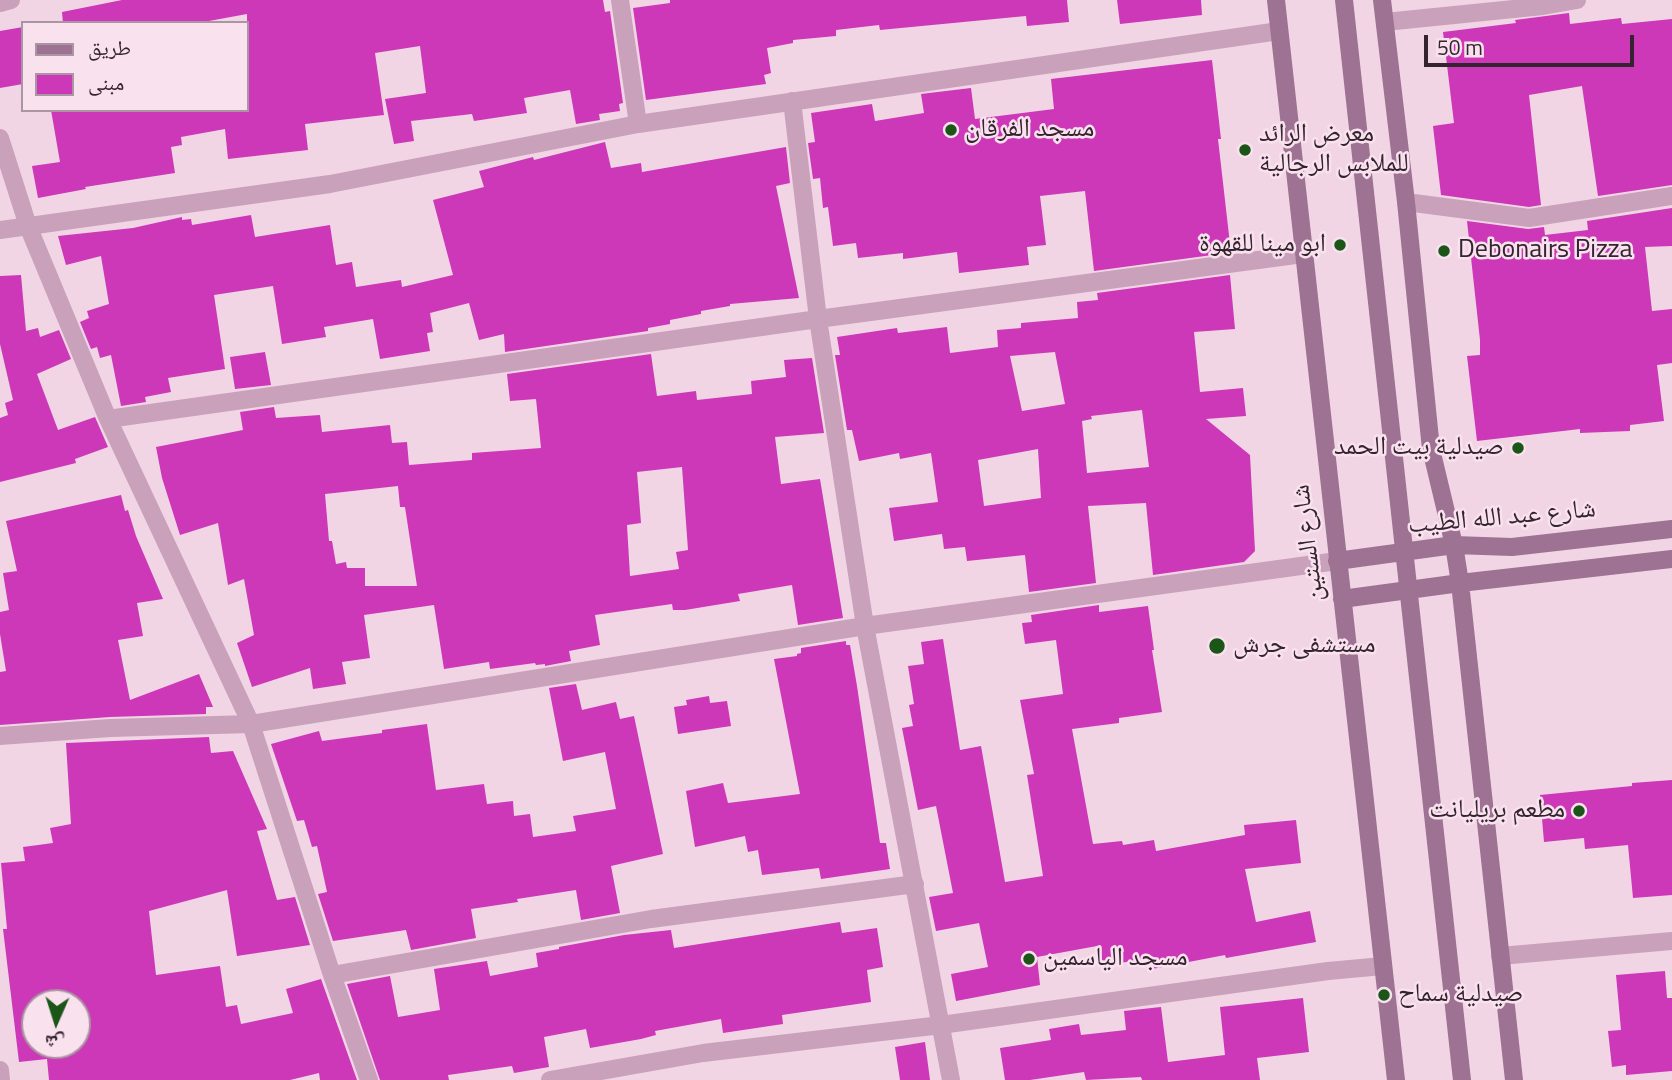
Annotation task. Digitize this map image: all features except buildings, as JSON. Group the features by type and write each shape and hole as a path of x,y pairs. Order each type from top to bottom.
{"main road":[{"name":"شارع الستين","path":"1276,0 1396,1080"},
{"path":"1344,0 1462,1080"},
{"path":"1382,0 1431,449 1454,545 1460,583 1514,1080"},
{"name":"شارع عبد الله الطيب","path":"1337,561 1454,545 1512,547 1672,529"},
{"path":"1342,599 1672,559"}],"street":[{"path":"0,3 11,0"},
{"path":"620,0 638,124"},
{"path":"1385,22 1577,0"},
{"path":"0,230 330,184 638,124 1279,31"},
{"path":"792,101 818,318 865,626 951,1080"},
{"path":"0,138 28,226 108,419 251,724 369,1080"},
{"path":"1406,202 1529,218 1672,197"},
{"path":"108,419 818,318 1303,254"},
{"path":"0,736 110,728 251,724 865,626 1337,561"},
{"path":"332,975 651,919 915,884"},
{"path":"1500,956 1672,941"},
{"path":"550,1080 703,1052 941,1025 1328,971 1383,966"},
{"path":"0,1070 1,1080"}],"place":[{"name":"مسجد الفرقان","path":"951,130"},
{"name":"معرض الرائد للملابس الرجالية","path":"1245,150"},
{"name":"ابو مينا للقهوة","path":"1340,245"},
{"name":"Debonairs Pizza","path":"1444,251"},
{"name":"صيدلية بيت الحمد","path":"1518,448"},
{"name":"مستشفى جرش","path":"1217,646"},
{"name":"مطعم بريليانت","path":"1579,811"},
{"name":"مسجد الياسمين","path":"1029,959"},
{"name":"صيدلية سماح","path":"1384,995"}]}
